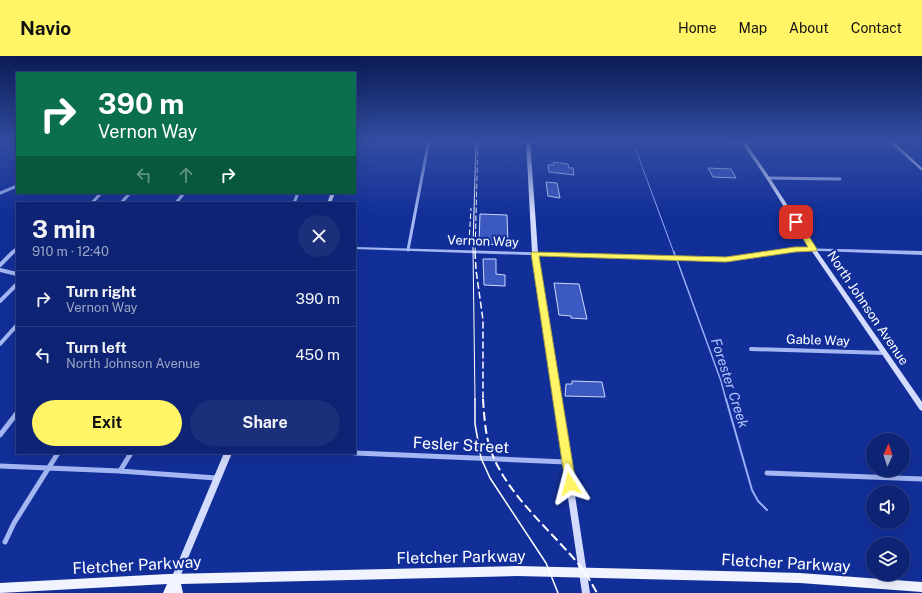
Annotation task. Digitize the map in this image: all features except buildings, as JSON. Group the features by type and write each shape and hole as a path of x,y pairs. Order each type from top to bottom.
{"main road":[{"path":"530,165 535,253 586,593"},
{"name":"North Johnson Avenue","path":"759,165 922,408"},
{"path":"168,593 228,454"},
{"name":"Fletcher Parkway","path":"0,588 175,579 510,572 583,572 800,578 922,587"},
{"path":"175,579 178,593"}],"street":[{"path":"408,250 424,165"},
{"path":"768,178 840,179"},
{"path":"0,193 16,186"},
{"path":"93,202 100,194"},
{"path":"122,202 129,194"},
{"path":"177,202 183,194"},
{"name":"Vernon Way","path":"356,248 726,260 795,249 922,253"},
{"path":"0,265 16,249"},
{"path":"0,270 16,274"},
{"path":"0,301 16,285"},
{"path":"0,344 16,326"},
{"name":"Gable Way","path":"751,348 885,353"},
{"path":"0,435 16,414"},
{"name":"Fesler Street","path":"356,453 566,462"},
{"path":"5,542 14,523 57,454"},
{"path":"120,471 129,454"},
{"path":"0,466 120,471 216,478"},
{"path":"767,473 922,479"}],"waterway":[{"name":"Forester Creek","path":"642,165 674,253"},
{"name":"Forester Creek","path":"674,252 675,256"},
{"name":"Forester Creek","path":"677,260 721,381 726,400"},
{"name":"Forester Creek","path":"726,399 752,490 758,501 767,510"}],"tram line":[{"path":"475,165 473,248 475,400"},
{"path":"475,400 475,424 481,458 490,478 546,563 558,593"}],"railway":[{"path":"475,252 477,165"},
{"path":"469,243 471,208"},
{"path":"475,252 483,320 483,399"},
{"path":"483,399 489,445 505,479 529,510 581,567 597,593"}],"route":[{"path":"570,484 535,253 726,260 795,249 814,249 796,222"}]}
